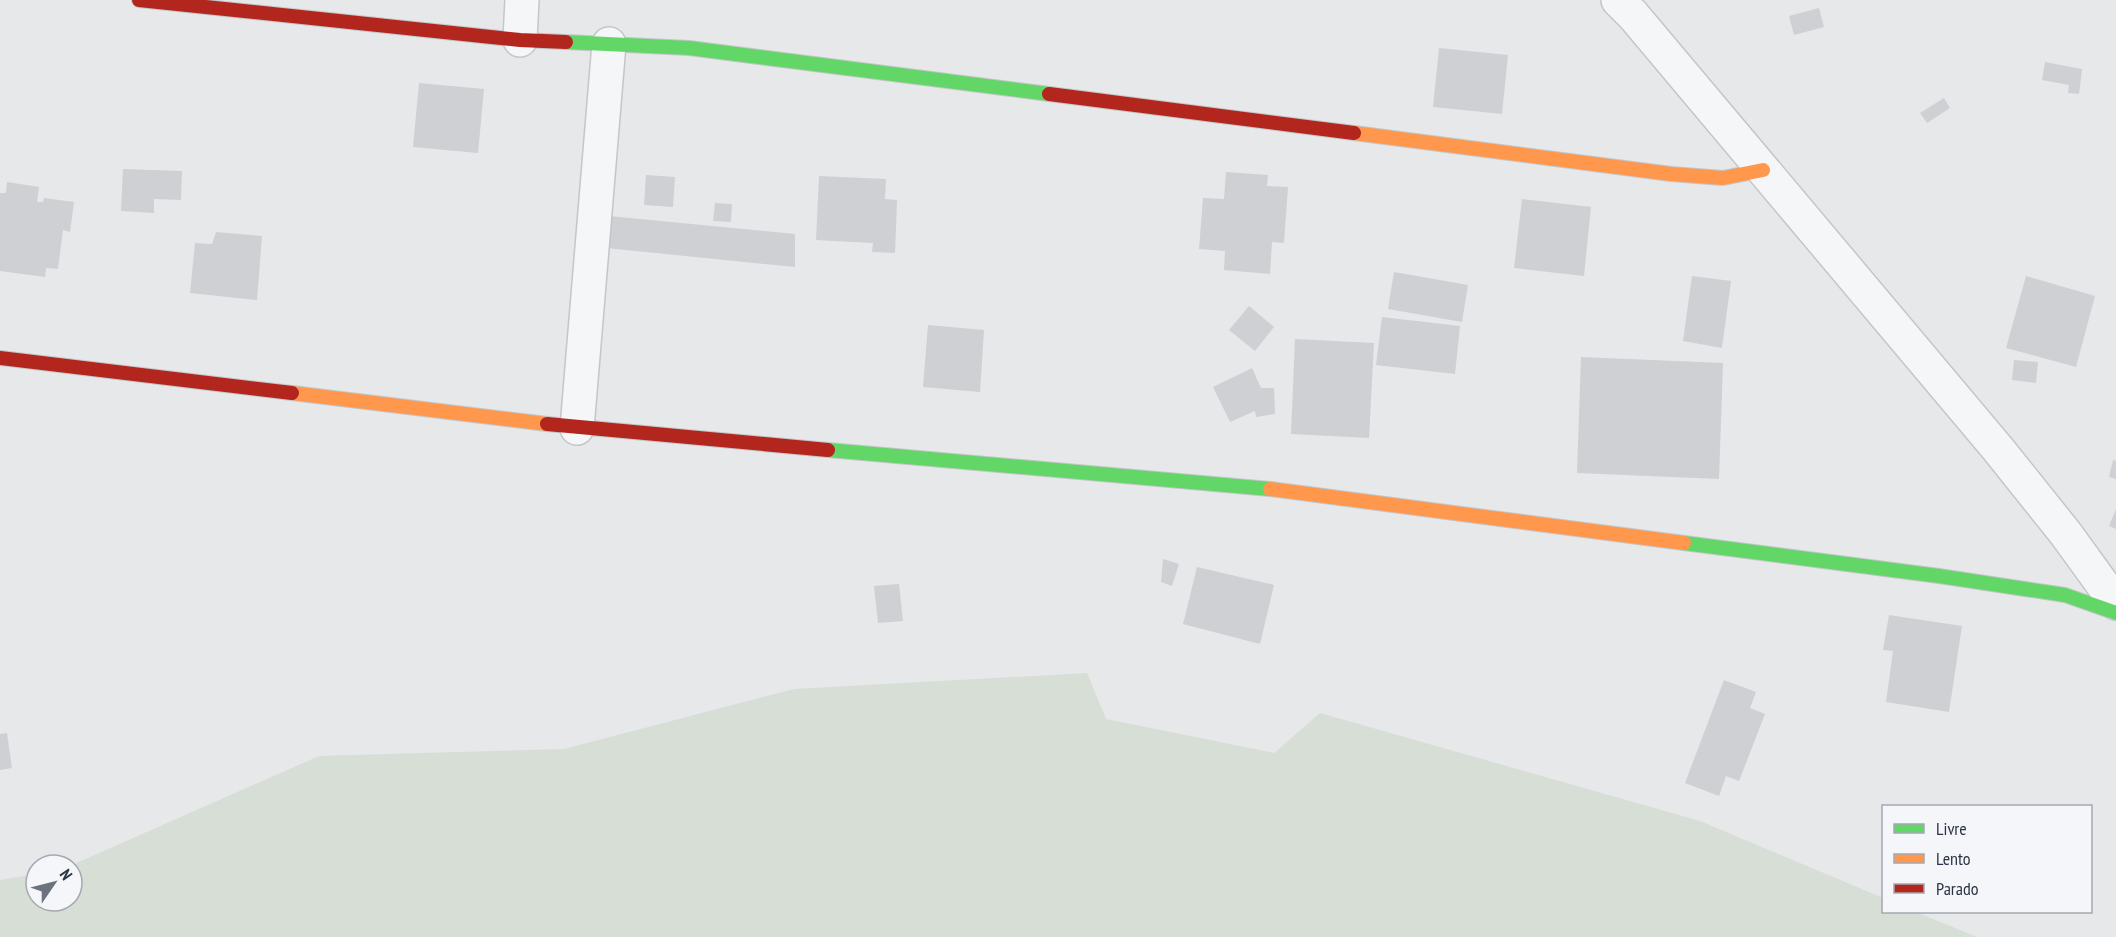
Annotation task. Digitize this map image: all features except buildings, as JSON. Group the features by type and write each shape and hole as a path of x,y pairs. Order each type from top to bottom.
{"street":[{"path":"139,0 520,40 689,48 1671,174 1723,178 1763,170"},
{"path":"520,40 522,0"},
{"path":"1618,0 1998,449 2066,534 2116,603"},
{"path":"577,428 609,44"},
{"path":"0,358 577,428 1268,489 1939,576 2065,595 2116,613"}],"shaded area":[{"path":"1087,673 1106,719 1274,753 1320,713 1700,821 1882,898 1882,913 1918,913 1977,937 0,937 0,880 24,876 24,913 84,913 84,860 319,756 564,749 794,689"}],"traffic: fast":[{"path":"566,42 689,48 1049,94"},
{"path":"828,450 1270,489"},
{"path":"1684,543 2065,595 2116,613"}],"traffic: slow":[{"path":"1354,133 1671,174 1723,178 1763,170"},
{"path":"292,393 547,424"},
{"path":"1270,489 1684,543"}],"traffic: jam":[{"path":"139,0 520,40 566,42"},
{"path":"1049,94 1354,133"},
{"path":"0,358 292,393"},
{"path":"547,424 828,450"}]}
